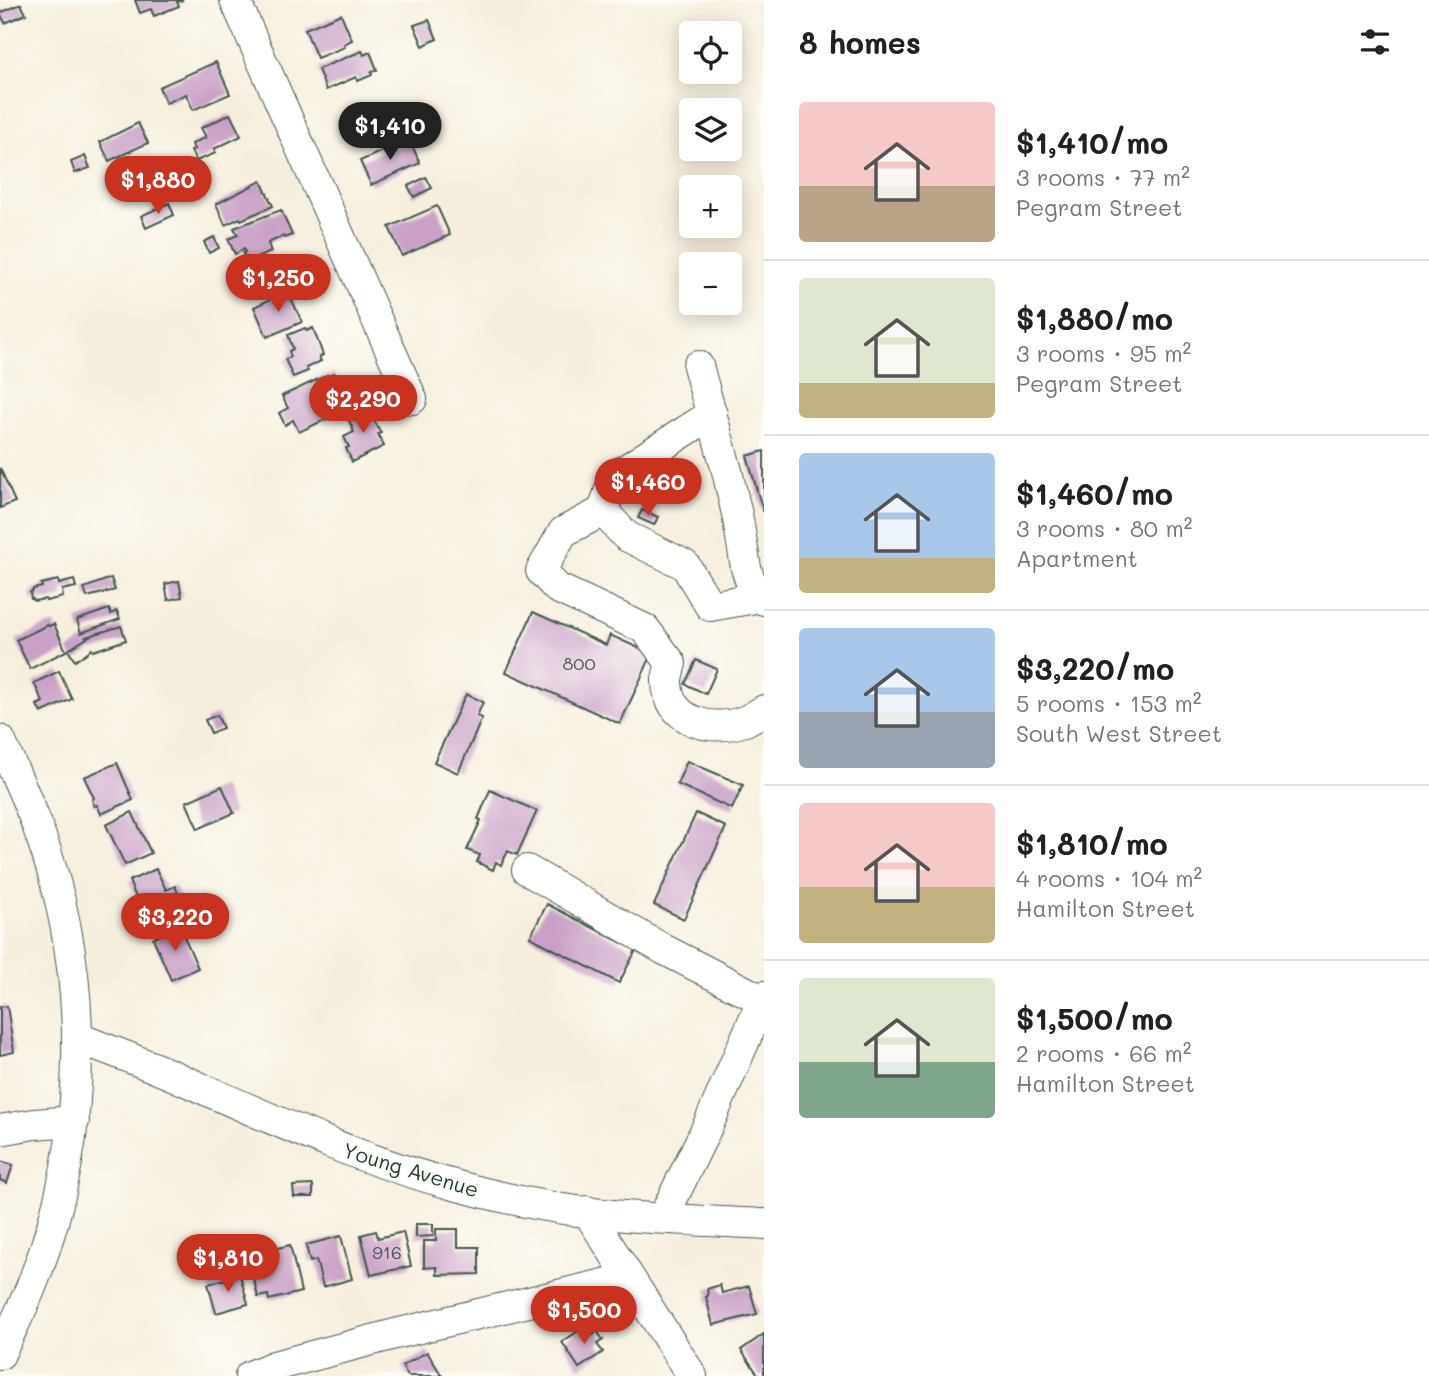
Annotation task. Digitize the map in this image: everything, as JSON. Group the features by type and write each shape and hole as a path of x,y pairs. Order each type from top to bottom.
{"street":[{"path":"235,0 412,399"},
{"path":"603,511 626,536 685,565 710,606 763,599 750,580 746,568 738,519 698,366"},
{"path":"712,415 614,477 603,511 563,532 541,571 557,589 645,629 671,663 667,678 669,694 676,708 687,719 702,724 727,725 747,720 764,710"},
{"path":"0,740 38,828 53,876 68,938 78,1038 70,1152 54,1218 33,1282 0,1354"},
{"path":"527,870 663,949 763,998 710,1121 663,1218"},
{"name":"Young Avenue","path":"78,1038 168,1073 310,1136 402,1170 454,1185 520,1201 587,1211 764,1224"},
{"path":"0,1130 74,1121"},
{"path":"587,1211 692,1376"},
{"path":"250,1376 274,1366 327,1366 399,1333 629,1278"}],"building":[{"path":"135,0 183,0 177,2 179,6 154,16 151,9 140,13"},
{"path":"21,4 26,14 5,23 0,13"},
{"path":"341,14 352,40 344,44 345,47 317,58 305,29"},
{"path":"429,20 437,39 423,46 414,25"},
{"path":"362,51 364,55 370,52 377,70 358,81 356,77 326,90 318,69"},
{"path":"216,62 230,94 193,110 186,94 166,103 159,87"},
{"path":"230,114 241,136 214,149 216,153 196,161 191,151 194,149 192,144 206,137 201,128"},
{"path":"138,123 148,143 109,161 100,142"},
{"path":"409,139 420,163 371,185 360,161"},
{"path":"85,156 90,168 75,173 71,162"},
{"path":"426,177 432,188 414,197 408,186"},
{"path":"261,181 273,206 225,225 216,204"},
{"path":"169,203 174,215 146,228 141,216"},
{"path":"437,206 450,235 402,256 389,227"},
{"path":"281,210 292,235 268,243 271,252 247,262 244,249 235,254 228,239 238,235 234,228"},
{"path":"214,237 219,248 209,253 204,242"},
{"path":"288,291 302,322 267,337 254,307"},
{"path":"305,328 307,331 313,328 323,355 319,357 321,361 306,368 308,371 293,377 285,359 291,357 289,351 293,349 288,335"},
{"path":"334,373 350,408 299,432 293,420 285,425 279,413 288,408 282,396"},
{"path":"365,407 381,433 378,434 384,446 352,462 344,437 354,432 347,416"},
{"path":"764,451 764,511 763,511 747,456"},
{"path":"0,468 15,502 0,508"},
{"path":"642,510 658,517 654,525 638,518"},
{"path":"111,578 115,590 87,597 84,588"},
{"path":"58,580 59,584 74,580 76,587 62,590 63,597 46,601 31,599 30,592 33,589"},
{"path":"179,581 182,597 168,600 165,584"},
{"path":"109,609 111,614 117,611 120,619 81,633 77,620"},
{"path":"533,612 606,645 610,635 652,654 620,724 506,672"},
{"path":"54,624 66,651 30,669 16,640"},
{"path":"121,626 126,640 93,651 92,649 75,661 68,650 86,637"},
{"path":"696,660 717,669 706,694 685,684"},
{"path":"59,671 72,699 41,713 37,705 43,702 34,683"},
{"path":"466,694 483,702 477,716 482,718 458,773 434,762"},
{"path":"217,715 223,728 211,733 205,720"},
{"path":"687,761 743,785 732,809 677,784"},
{"path":"117,763 133,800 101,814 97,805 94,806 94,798 84,777"},
{"path":"222,786 234,813 198,829 186,802"},
{"path":"490,790 537,811 517,855 508,851 501,865 496,862 493,870 477,862 480,855 467,850 481,820 478,819"},
{"path":"132,812 151,853 125,865 106,825"},
{"path":"696,813 726,827 684,919 654,905"},
{"path":"156,869 166,890 175,886 182,902 175,906 177,909 147,923 129,881"},
{"path":"547,904 636,950 619,983 530,937"},
{"path":"180,927 198,968 171,980 153,938"},
{"path":"7,1006 14,1052 0,1055 0,1007"},
{"path":"0,1161 13,1165 7,1183 0,1180"},
{"path":"313,1185 313,1197 294,1197 293,1186"},
{"path":"416,1224 433,1224 433,1236 416,1237"},
{"path":"436,1229 458,1229 458,1247 479,1247 479,1274 437,1275 437,1267 424,1268 424,1241 436,1241"},
{"path":"376,1231 378,1238 403,1232 411,1266 371,1275 361,1235"},
{"path":"341,1236 352,1279 323,1287 316,1260 310,1262 306,1245"},
{"path":"290,1245 301,1292 269,1300 268,1295 258,1297 251,1268 261,1265 258,1253"},
{"path":"240,1275 248,1304 216,1313 208,1284"},
{"path":"720,1285 722,1293 749,1286 757,1314 713,1325 706,1297 707,1289"},
{"path":"586,1326 593,1335 597,1331 603,1340 597,1344 603,1352 579,1368 562,1342"},
{"path":"764,1334 764,1376 759,1376 741,1350"},
{"path":"427,1352 442,1376 408,1376 402,1366"}]}
